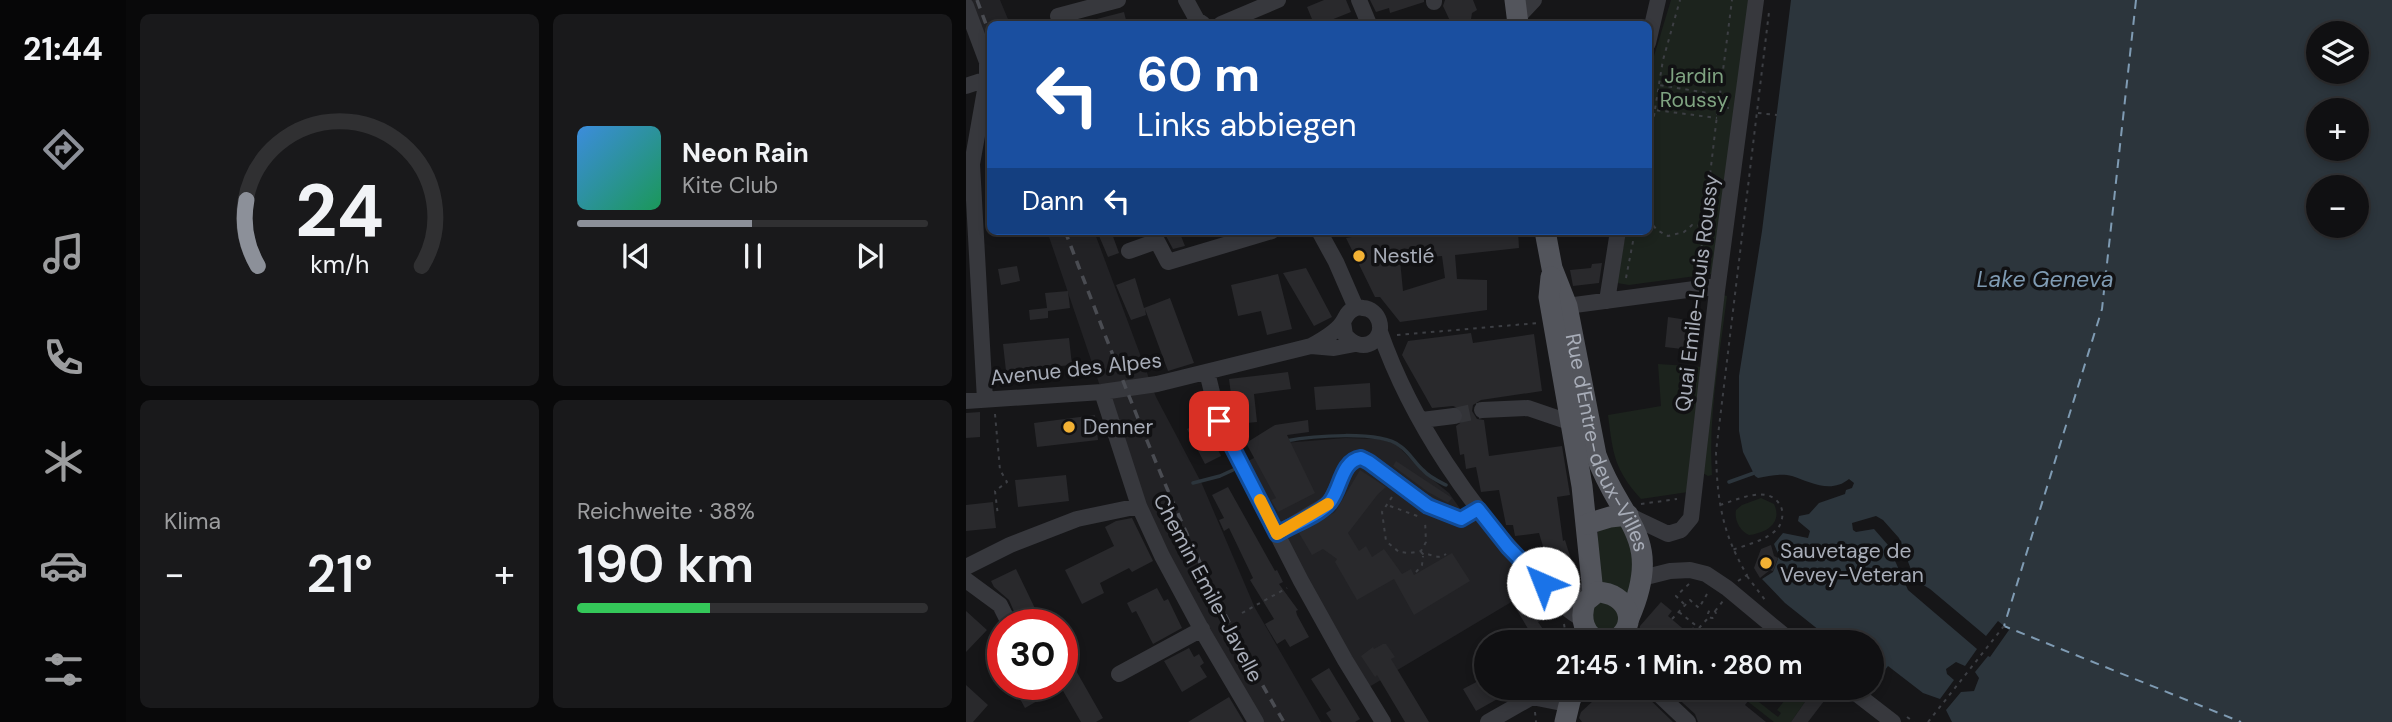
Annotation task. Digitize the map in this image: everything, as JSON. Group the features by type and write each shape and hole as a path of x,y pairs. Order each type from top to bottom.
{"main road":[{"name":"Rue d'Entre-deux-Villes","path":"1546,235 1552,268 1567,306 1596,455 1601,469 1632,510 1640,541 1642,578 1630,628"},
{"name":"Rue d'Entre-deux-Villes","path":"1552,268 1549,296 1587,524 1591,594"},
{"path":"1587,524 1632,510"},
{"path":"1589,630 1583,606 1591,594 1602,592 1615,596 1625,606 1630,628"}],"street":[{"path":"1058,16 1118,0"},
{"path":"1186,0 1198,21"},
{"path":"1228,21 1278,0"},
{"path":"1359,0 1368,21"},
{"path":"1517,14 1534,0"},
{"path":"1652,26 1658,0"},
{"name":"Quai Emile-Louis Roussy","path":"1632,510 1662,532 1676,533 1686,526 1691,518 1717,286 1749,111 1756,0"},
{"path":"966,5 986,62 987,79 970,142 973,323 990,405"},
{"path":"966,86 987,79"},
{"path":"1129,251 1157,241 1168,262 1259,235"},
{"path":"1321,235 1356,308"},
{"path":"1611,300 1618,235"},
{"path":"1567,306 1717,286"},
{"path":"1398,380 1345,335 1343,322 1356,308 1367,308 1377,315 1380,332 1398,380 1478,509 1508,547 1585,630"},
{"name":"Avenue des Alpes","path":"1311,346 1343,322"},
{"path":"1359,345 1371,343 1380,332"},
{"name":"Avenue des Alpes","path":"966,401 990,405 1102,392 1157,384 1311,346 1334,348 1359,345"},
{"path":"1207,372 1216,413 1301,581 1383,722"},
{"name":"Chemin Emile-Javelle","path":"1102,392 1139,506 1162,556 1256,722"},
{"path":"1482,411 1522,408 1572,423"},
{"path":"1422,421 1454,416"},
{"path":"1277,534 1329,503 1348,466 1356,459 1365,459 1428,506 1453,517 1466,517 1478,509"},
{"path":"966,567 1010,545 1077,519 1139,506"},
{"path":"1564,588 1579,576 1591,560"},
{"path":"1642,578 1661,572 1690,570 1706,574 1788,630"},
{"path":"966,580 1002,609"},
{"path":"1543,583 1591,594"},
{"path":"1119,674 1202,629"},
{"path":"1488,722 1532,697 1559,709"},
{"path":"1665,700 1688,722"},
{"path":"1865,700 1893,722"}],"path":[{"path":"1652,127 1663,60 1680,0"},
{"path":"1687,262 1699,256 1732,0"},
{"path":"1769,13 1749,111 1716,452 1719,506 1732,551 1746,575 1771,607"},
{"path":"1659,85 1720,95"},
{"path":"1718,107 1777,115"},
{"path":"1655,110 1717,118"},
{"path":"1652,224 1668,236 1677,235 1692,225 1726,228"},
{"path":"1611,300 1628,274 1634,235"},
{"path":"1667,243 1668,236"},
{"path":"1398,335 1546,322"},
{"path":"990,405 1000,470 1007,482 995,491 998,516"},
{"path":"1399,485 1382,512 1386,541 1399,552 1421,551"},
{"path":"1719,506 1756,494 1767,495 1780,505 1781,523 1777,530 1732,551"},
{"path":"1632,510 1693,497"},
{"path":"1388,505 1418,517 1424,516 1427,535 1421,551"},
{"path":"1421,551 1424,555 1441,557 1446,554"},
{"path":"1416,572 1422,565 1424,555"},
{"path":"1727,588 1746,575"},
{"path":"1242,613 1301,581"},
{"path":"1684,604 1676,596 1689,584"},
{"path":"1672,619 1690,600 1699,608 1708,591"},
{"path":"1678,611 1699,628 1709,617"},
{"path":"1928,722 2004,626"}],"shaded area":[{"path":"966,0 1000,0 1009,21 987,21 987,62"},
{"path":"1048,235 1095,235 1156,397 1202,484 1255,608 1321,722 1256,722 1162,556"},
{"path":"1345,438 1379,439 1396,444 1422,471 1449,493 1466,517 1478,509 1543,583 1364,690 1242,464 1284,443"}],"green space":[{"name":"Jardin Roussy","path":"1671,0 1751,0 1714,271 1711,274 1629,285 1617,283 1625,235 1652,235 1654,56"},
{"path":"1723,295 1727,296 1713,408 1712,475 1708,476 1701,472"},
{"path":"1658,364 1704,367 1688,492 1641,499 1625,479 1616,460 1608,415 1661,406"},
{"path":"1761,498 1774,504 1775,522 1761,532 1749,535 1738,525 1736,510"},
{"path":"1622,524 1635,555 1629,596 1598,584 1598,528"},
{"path":"1600,598 1622,615 1614,630 1597,630 1591,620 1593,603"},
{"path":"1746,700 1756,700 1778,717 1781,713 1777,710 1785,700 1806,700 1791,722 1774,722"}],"water":[{"name":"Lake Geneva","path":"1791,0 2392,0 2392,722 1952,722 1946,710 1961,692 1974,691 1979,678 1975,672 1988,656 1990,657 2009,630 1998,621 1986,636 1930,589 1915,580 1899,538 1876,516 1852,523 1853,530 1856,532 1874,529 1888,545 1908,590 1977,649 1965,666 1956,662 1946,669 1947,674 1954,680 1940,699 1923,693 1888,666 1884,671 1884,630 1819,630 1785,603 1762,579 1773,572 1779,556 1774,544 1783,533 1808,538 1810,531 1798,521 1799,516 1809,514 1819,503 1845,494 1854,483 1849,479 1835,486 1828,486 1788,475 1755,476 1743,452 1739,431 1739,376 1762,231"}],"building":[{"path":"1324,0 1346,0 1351,12 1328,21 1313,21 1307,7"},
{"path":"1370,0 1424,2 1390,13 1389,8 1376,12"},
{"path":"1445,0 1473,0 1477,10 1467,21 1450,21 1443,6"},
{"path":"1124,12 1126,21 1089,21"},
{"path":"1099,235 1112,235 1119,253 1108,257"},
{"path":"1181,235 1185,246 1173,249 1166,236"},
{"path":"1364,235 1518,235 1519,248 1455,255 1457,279 1487,280 1487,310 1400,322 1380,297 1375,297 1346,238","holes":["1442,256 1445,278 1403,291 1400,260"]},
{"path":"1602,263 1599,283 1573,286 1570,270 1591,268 1592,264"},
{"path":"1017,266 1020,281 1001,285 998,269"},
{"path":"1306,268 1332,317 1314,326 1283,273"},
{"path":"1278,274 1292,329 1267,335 1261,311 1238,316 1231,285"},
{"path":"1135,278 1144,308 1170,298 1194,363 1168,371 1145,309 1146,315 1131,320 1116,285"},
{"path":"1068,291 1070,308 1048,311 1048,318 1030,320 1029,310 1047,308 1045,293"},
{"path":"1668,317 1694,321 1690,350 1665,347"},
{"path":"1471,333 1473,343 1534,334 1542,391 1481,400 1473,405 1472,411 1477,419 1484,420 1489,456 1562,446 1570,495 1557,497 1563,541 1565,540 1573,566 1551,573 1539,533 1515,536 1513,525 1506,525 1499,490 1481,492 1476,467 1466,469 1464,454 1460,455 1456,426 1463,421 1463,410 1453,406 1432,408 1402,355 1408,341"},
{"path":"1069,338 1072,365 1006,371 1003,344"},
{"path":"1288,372 1291,389 1254,394 1257,422 1235,424 1232,405 1226,405 1224,395 1231,394 1229,379"},
{"path":"1370,383 1371,407 1316,410 1314,387"},
{"path":"980,412 980,437 966,438 966,413"},
{"path":"1095,415 1098,440 1037,447 1034,423"},
{"path":"1308,420 1309,432 1287,435 1315,493 1278,512 1271,500 1276,498 1246,443 1275,425"},
{"path":"1204,421 1221,456 1205,464 1187,429"},
{"path":"1396,461 1452,498 1448,503 1428,492 1393,466"},
{"path":"1360,470 1386,487 1348,533 1359,551 1366,546 1372,557 1384,549 1402,574 1411,569 1414,575 1452,553 1470,581 1414,615 1394,579 1357,600 1335,562 1337,559 1323,549 1312,555 1299,533 1335,512"},
{"path":"1066,475 1069,501 1018,507 1015,480"},
{"path":"1228,487 1275,571 1277,570 1283,582 1279,584 1298,610 1297,615 1309,637 1290,647 1285,639 1277,644 1265,624 1274,619 1250,580 1253,578 1229,528 1224,531 1219,520 1224,518 1212,495"},
{"path":"993,502 996,528 966,531 966,505"},
{"path":"1132,518 1153,561 1132,572 1129,568 1100,583 1104,593 1082,604 1065,570 1114,546 1105,527 1116,521"},
{"name":"Sauvetage de Vevey-Veteran","path":"1771,545 1774,556 1778,558 1773,571 1770,570 1760,578 1754,568 1761,549"},
{"path":"1016,569 1035,609 1013,609 1009,600 991,581"},
{"path":"1157,588 1164,601 1168,599 1182,628 1153,644 1136,611 1132,613 1127,603"},
{"path":"1536,595 1549,615 1538,622 1544,630 1529,630 1515,607"},
{"path":"1661,602 1672,611 1668,616 1684,630 1639,630"},
{"path":"966,611 987,630 966,652"},
{"path":"1386,644 1395,657 1391,659 1429,722 1405,722 1377,675 1375,677 1361,656 1373,647 1374,649"},
{"path":"1189,648 1194,657 1199,654 1204,663 1200,666 1207,677 1182,692 1164,661"},
{"path":"1329,668 1360,719 1355,722 1332,722 1326,713 1331,710 1311,679"},
{"path":"1078,674 1103,718 1096,722 1081,722 1068,700 1078,700"},
{"path":"1474,683 1474,700 1496,700 1476,711 1463,689"},
{"path":"966,685 988,705 973,722 966,722"},
{"path":"1229,697 1244,722 1188,722"},
{"path":"1021,700 1039,700 1025,708"},
{"path":"1594,700 1650,700 1673,722 1582,722 1579,718 1581,712"},
{"path":"1680,700 1747,700 1745,705 1766,722 1698,722 1695,714"},
{"path":"1806,700 1825,700 1808,722 1791,722"}],"waterway":[{"path":"1286,441 1345,436 1390,441 1403,448 1428,475 1446,485"},
{"path":"1193,483 1233,470"},
{"path":"1729,482 1754,473"}],"ferry route":[{"path":"2136,0 2102,309 2004,626 2241,722"}],"tunnel":[{"path":"1454,416 1482,410"}],"railway":[{"path":"977,0 987,27"},
{"path":"1067,235 1138,419 1191,543 1220,604 1284,722"}],"slow traffic":[{"path":"1260,500 1277,534 1328,504"}],"place":[{"name":"Nestlé","path":"1359,256"},
{"name":"Denner","path":"1069,427"},
{"name":"Sauvetage de Vevey-Veteran","path":"1766,563"}],"route":[{"path":"1219,421 1277,534 1329,503 1348,466 1353,460 1361,458 1436,510 1461,519 1478,509 1508,547 1543,583"}]}
